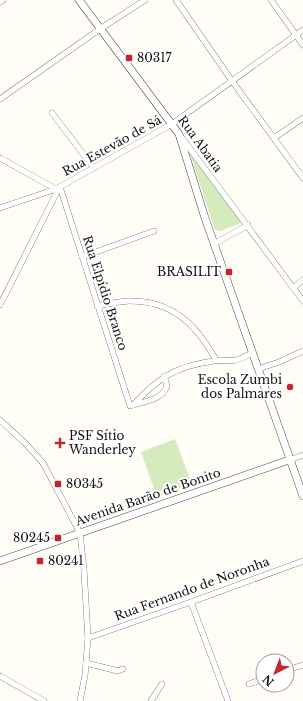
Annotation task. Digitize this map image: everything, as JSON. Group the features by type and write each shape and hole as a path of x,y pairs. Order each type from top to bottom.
{"street":[{"name":"Rua Abatia","path":"79,0 100,30 248,225 303,301"},
{"path":"0,99 146,0"},
{"path":"176,0 232,81 303,176"},
{"path":"271,0 303,45"},
{"name":"Rua Estevão de Sá","path":"0,208 58,188 172,124 303,30"},
{"path":"52,113 94,168"},
{"path":"274,138 303,118"},
{"path":"179,134 214,244 303,496"},
{"path":"0,158 58,188 0,305"},
{"name":"Rua Elpídio Branco","path":"58,188 131,405"},
{"path":"214,244 248,225"},
{"path":"82,257 154,231"},
{"path":"293,288 303,280"},
{"path":"97,306 127,301 151,303 169,309 184,319 197,331 216,360"},
{"path":"258,369 279,362 303,351"},
{"path":"131,405 164,376 182,367 216,360 237,360 253,353"},
{"path":"131,405 157,398 161,395 167,386 164,376"},
{"path":"0,420 26,444 43,464 80,532 88,638 80,701"},
{"name":"Avenida Barão de Bonito","path":"0,561 303,455"},
{"name":"Rua Fernando de Noronha","path":"88,638 303,561"},
{"path":"191,602 228,701"},
{"path":"86,663 118,671 123,669"},
{"path":"0,676 44,701"},
{"path":"249,684 255,682"},
{"path":"151,701 162,684"}],"green space":[{"path":"189,151 241,223 220,231 215,230"},
{"path":"175,439 192,484 157,497 141,452"}],"place":[{"name":"80317","path":"129,58"},
{"name":"BRASILIT","path":"229,272"},
{"name":"Escola Zumbi dos Palmares","path":"290,387"},
{"name":"PSF Sítio Wanderley","path":"60,443"},
{"name":"80345","path":"58,484"},
{"name":"80245","path":"58,538"},
{"name":"80241","path":"40,561"}]}
